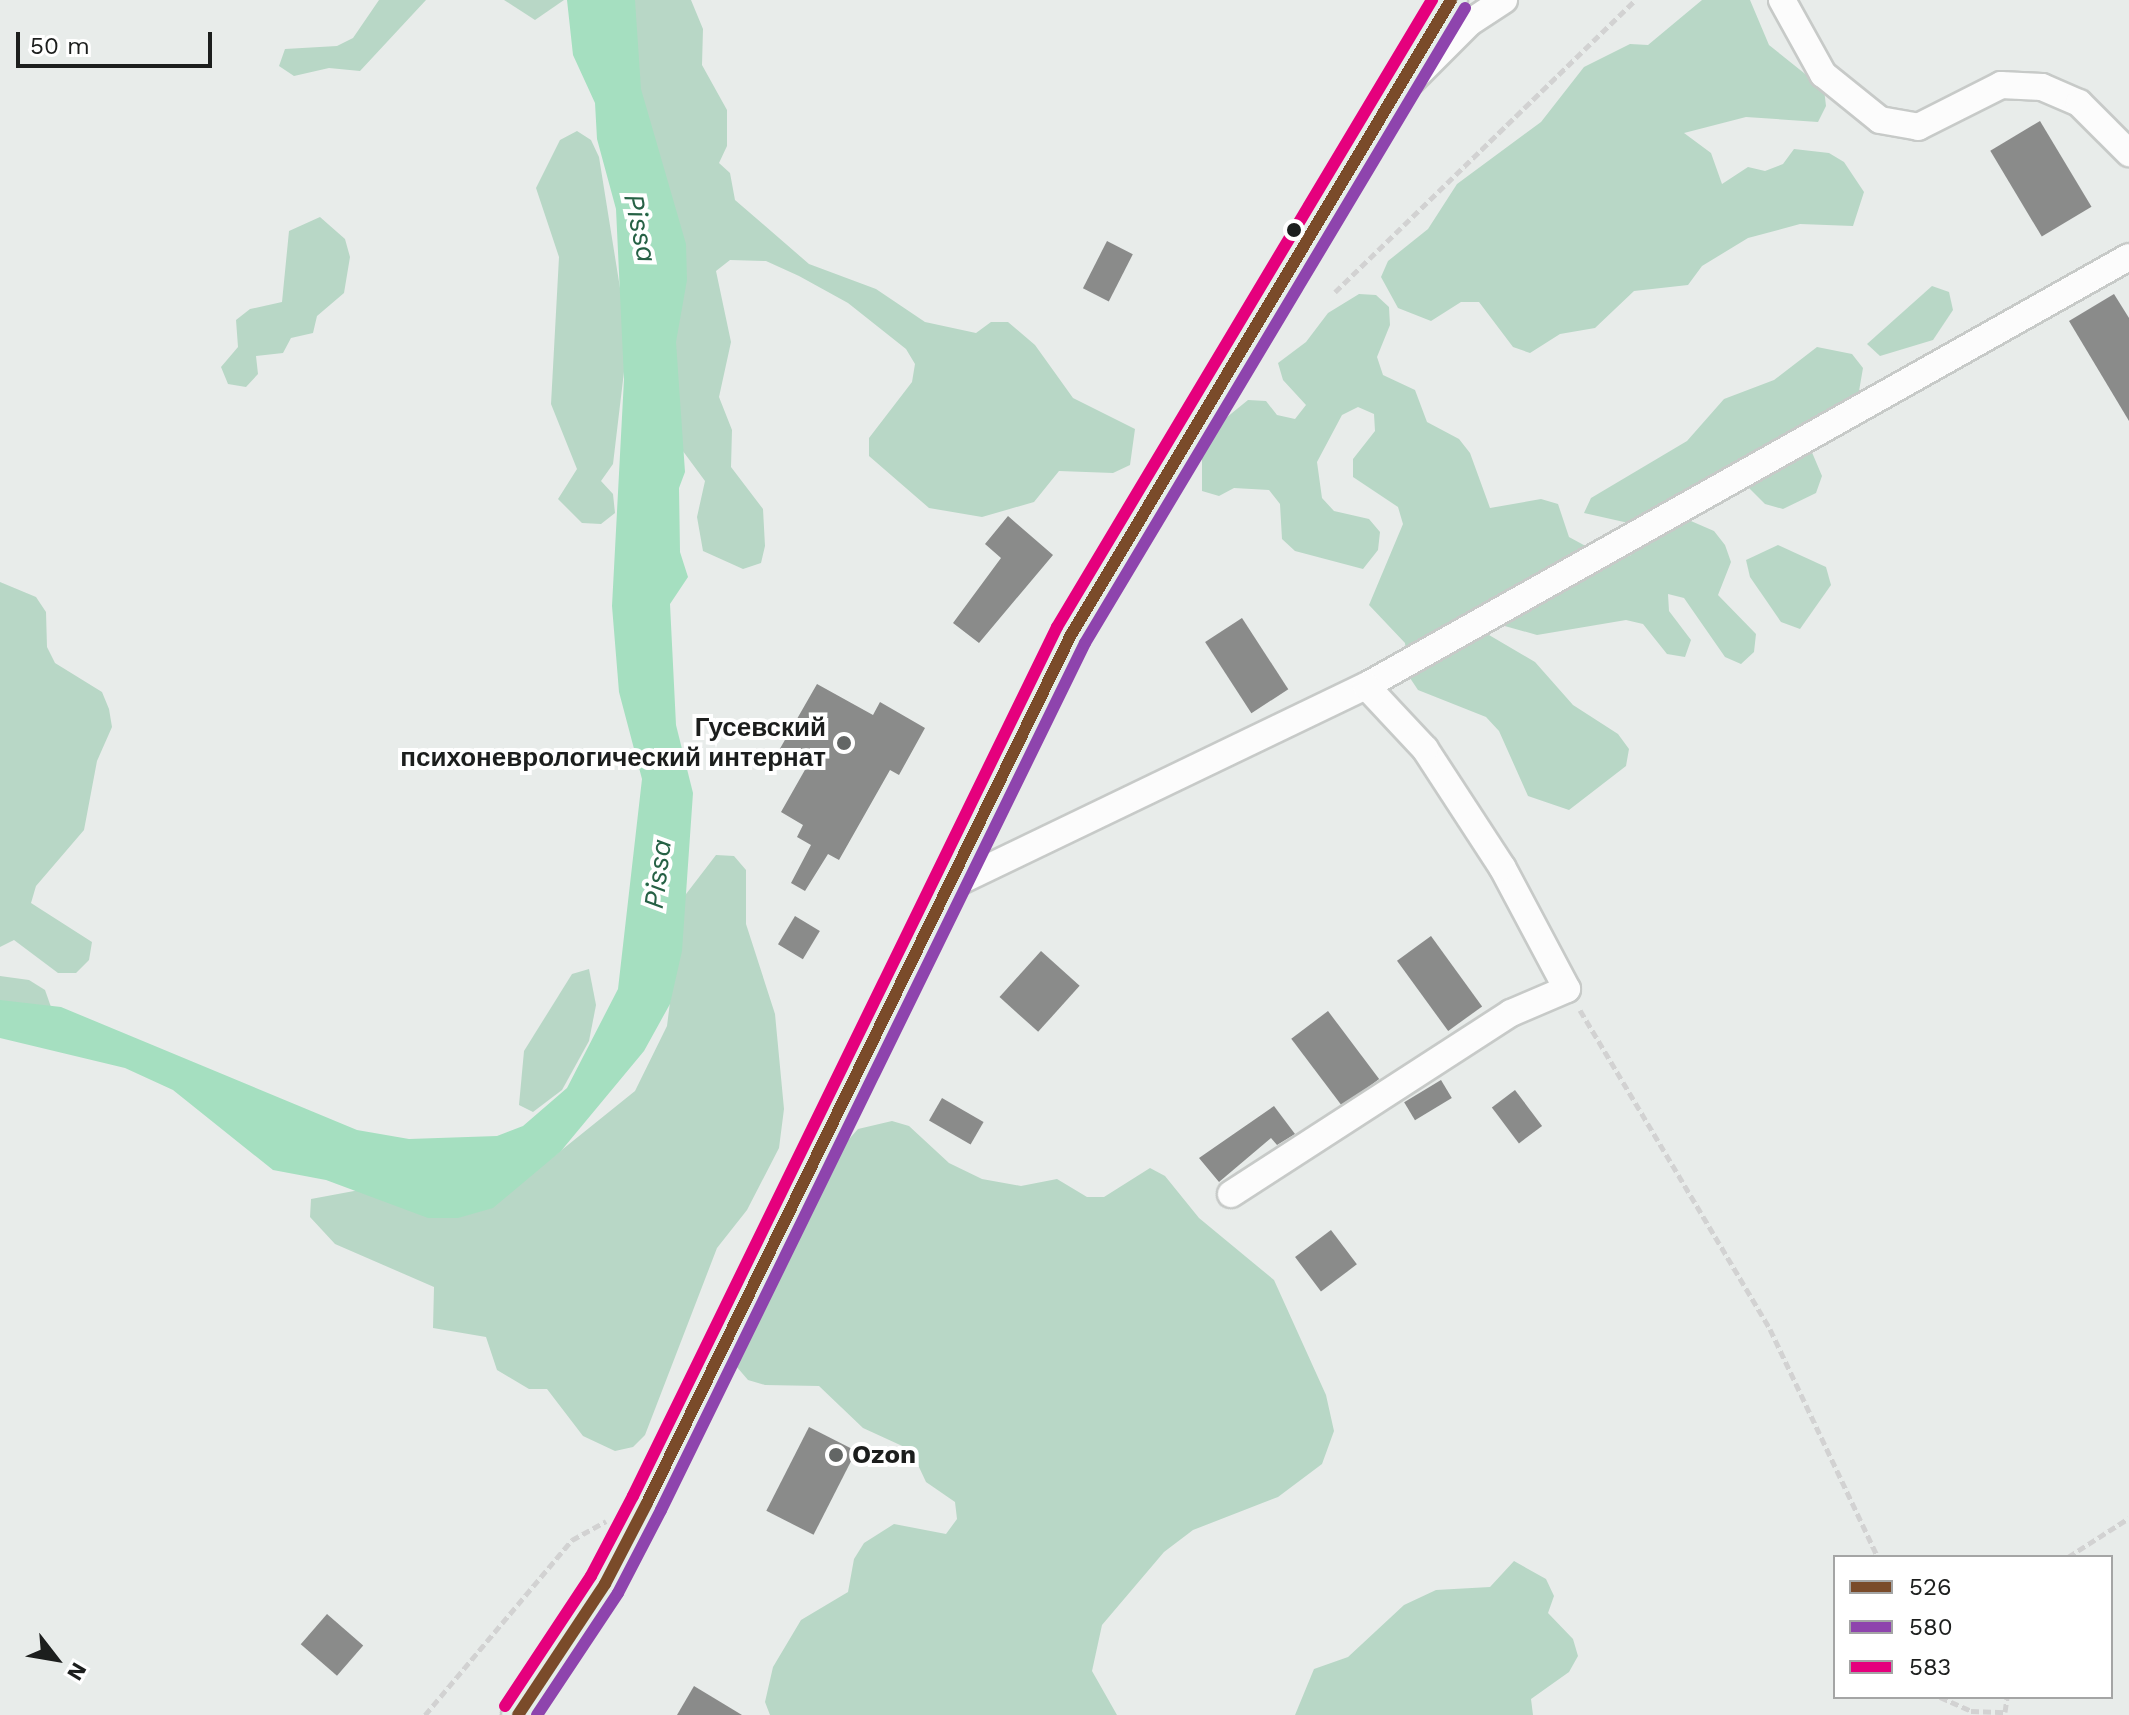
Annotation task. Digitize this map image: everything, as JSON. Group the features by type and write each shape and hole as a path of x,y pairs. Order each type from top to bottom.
{"main road":[{"path":"518,1715 605,1584 647,1503 1071,635 1451,0"}],"street":[{"path":"1387,106 1469,23 1504,0"},
{"path":"1782,0 1823,74 1880,120 1918,127 2001,85 2042,87 2079,103 2129,153"},
{"path":"950,886 1366,686 2129,257"},
{"path":"1231,1194 1511,1013 1567,989 1502,867 1425,749 1366,686"}],"path":[{"path":"1335,292 1635,0"},
{"path":"1567,989 1770,1329 1877,1555"},
{"path":"425,1715 572,1540 647,1503"},
{"path":"2071,1555 2129,1518"},
{"path":"1944,1699 1971,1711 2005,1713"}],"shaded area":[{"path":"379,0 426,0 360,71 329,68 294,76 279,66 285,49 337,46 353,38"},
{"path":"504,0 564,0 535,20"},
{"path":"624,0 691,0 703,29 702,65 727,110 727,146 719,163 730,173 735,200 809,264 876,289 925,322 976,333 991,322 1008,322 1035,345 1073,398 1135,429 1130,465 1113,473 1059,471 1034,502 982,517 929,508 869,456 869,438 912,382 915,364 906,349 848,303 799,276 766,261 730,260 716,271 731,342 719,397 732,430 731,467 763,509 765,546 761,563 743,569 703,551 697,517 705,481 674,439 645,129"},
{"path":"1702,0 1750,0 1769,45 1824,89 1826,106 1818,122 1746,117 1684,133 1711,153 1722,184 1748,167 1765,171 1783,164 1794,149 1829,153 1844,162 1864,192 1853,226 1800,224 1748,238 1702,266 1688,285 1634,291 1595,328 1560,334 1530,353 1513,347 1479,302 1461,302 1431,321 1398,308 1381,277 1388,261 1428,229 1457,184 1541,122 1584,67 1630,44 1648,45"},
{"path":"577,131 591,140 599,157 628,338 613,464 601,481 613,494 615,513 601,524 582,523 558,499 577,469 551,404 559,257 536,188 560,140"},
{"path":"320,217 345,239 350,257 344,293 317,316 313,333 291,338 283,353 256,356 258,374 246,387 228,384 221,367 238,347 236,320 250,309 282,302 289,231"},
{"path":"1932,286 1949,292 1953,310 1933,340 1880,356 1867,344"},
{"path":"1359,294 1376,295 1389,307 1390,325 1377,357 1383,375 1415,390 1427,422 1459,439 1470,453 1490,508 1541,499 1558,504 1569,537 1615,562 1631,555 1649,526 1684,518 1714,531 1725,545 1731,562 1718,595 1756,634 1754,652 1741,664 1725,657 1684,598 1668,594 1669,611 1691,640 1685,657 1667,654 1643,624 1626,620 1537,635 1487,621 1472,625 1535,662 1573,705 1618,734 1629,749 1626,766 1569,810 1528,796 1499,731 1486,717 1418,690 1408,675 1405,643 1369,605 1403,524 1398,507 1353,477 1353,459 1375,431 1374,414 1358,407 1342,415 1317,462 1322,498 1334,511 1369,519 1380,532 1378,550 1363,569 1295,551 1282,539 1280,504 1269,490 1234,488 1219,496 1202,491 1202,451 1221,422 1248,400 1266,401 1277,415 1295,419 1306,405 1283,380 1278,363 1306,342 1328,313"},
{"path":"1817,347 1852,354 1863,368 1858,397 1808,443 1822,476 1816,493 1783,509 1765,504 1739,478 1633,524 1584,513 1591,498 1687,441 1724,399 1774,380"},
{"path":"1778,545 1826,567 1831,585 1800,629 1781,622 1750,577 1746,560"},
{"path":"0,582 36,597 46,612 47,647 55,663 102,692 109,709 112,727 97,761 84,830 36,886 31,903 92,942 89,960 76,973 58,973 14,940 0,947"},
{"path":"716,855 734,856 746,870 746,924 775,1014 784,1109 779,1148 747,1210 717,1248 645,1435 633,1447 615,1451 583,1436 547,1389 529,1389 497,1370 486,1337 433,1328 434,1287 335,1244 310,1217 311,1199 381,1186 512,1190 635,1091 667,1026 683,898"},
{"path":"589,969 596,1005 589,1041 562,1090 533,1112 519,1105 524,1051 572,974"},
{"path":"0,976 29,980 45,990 51,1007 0,1007"},
{"path":"892,1121 909,1126 949,1163 982,1179 1021,1186 1057,1179 1087,1197 1104,1197 1150,1168 1165,1176 1199,1218 1274,1280 1326,1395 1334,1431 1322,1464 1278,1497 1193,1530 1164,1552 1102,1625 1092,1671 1117,1715 770,1715 765,1702 773,1667 801,1620 848,1592 854,1559 864,1543 894,1524 946,1534 957,1519 955,1502 926,1482 911,1450 863,1428 819,1386 765,1385 748,1380 736,1366 738,1348 834,1156 858,1129"},
{"path":"1514,1561 1546,1579 1554,1596 1548,1613 1573,1639 1578,1656 1569,1672 1531,1699 1533,1715 1295,1715 1314,1669 1348,1657 1404,1605 1436,1590 1490,1587"}],"water":[{"name":"Pissa","path":"567,0 635,0 641,89 686,244 687,280 676,342 685,472 679,488 680,552 688,577 670,604 676,725 693,793 682,951 670,1004 644,1051 561,1151 493,1208 458,1218 428,1218 326,1180 273,1170 173,1090 125,1068 0,1038 0,1000 61,1007 357,1130 409,1139 497,1136 523,1126 567,1088 618,989 642,779 619,692 612,606 624,379 616,209 597,139 595,103 573,55"}],"building":[{"path":"2040,121 2092,207 2042,237 1990,151"},
{"path":"1107,241 1133,254 1109,301 1083,288"},
{"path":"2114,294 2129,318 2129,421 2069,321"},
{"path":"1008,516 1053,555 979,643 953,623 1001,558 985,544"},
{"path":"1242,618 1288,689 1251,713 1205,642"},
{"path":"817,684 873,715 880,702 925,728 899,775 890,770 839,860 828,854 805,891 791,883 811,845 797,837 803,825 781,812 806,768 778,752"},
{"path":"795,916 820,931 803,959 778,944"},
{"path":"1431,936 1482,1006 1448,1031 1397,961"},
{"path":"1041,951 1080,986 1038,1032 1000,997"},
{"path":"1328,1011 1379,1079 1342,1107 1291,1039"},
{"path":"1441,1080 1452,1098 1415,1120 1404,1102"},
{"path":"1515,1090 1542,1126 1519,1143 1492,1107"},
{"path":"942,1098 984,1122 971,1145 929,1121"},
{"path":"1274,1106 1295,1134 1277,1145 1271,1138 1219,1182 1199,1158"},
{"path":"1331,1230 1357,1264 1321,1291 1295,1257"},
{"path":"809,1427 856,1451 814,1535 766,1511"},
{"path":"327,1614 363,1645 337,1676 301,1644"},
{"path":"694,1686 742,1715 677,1715"}],"transit line":[{"name":"583","path":"505,1706 591,1576 633,1496 1057,627 1432,0"},
{"name":"526","path":"518,1715 605,1584 647,1503 1071,635 1451,0"},
{"name":"580","path":"537,1715 618,1593 661,1510 1085,643 1465,8"}],"place":[{"name":"Гусевский психоневрологический интернат","path":"844,743"},
{"name":"Ozon","path":"836,1455"}]}
